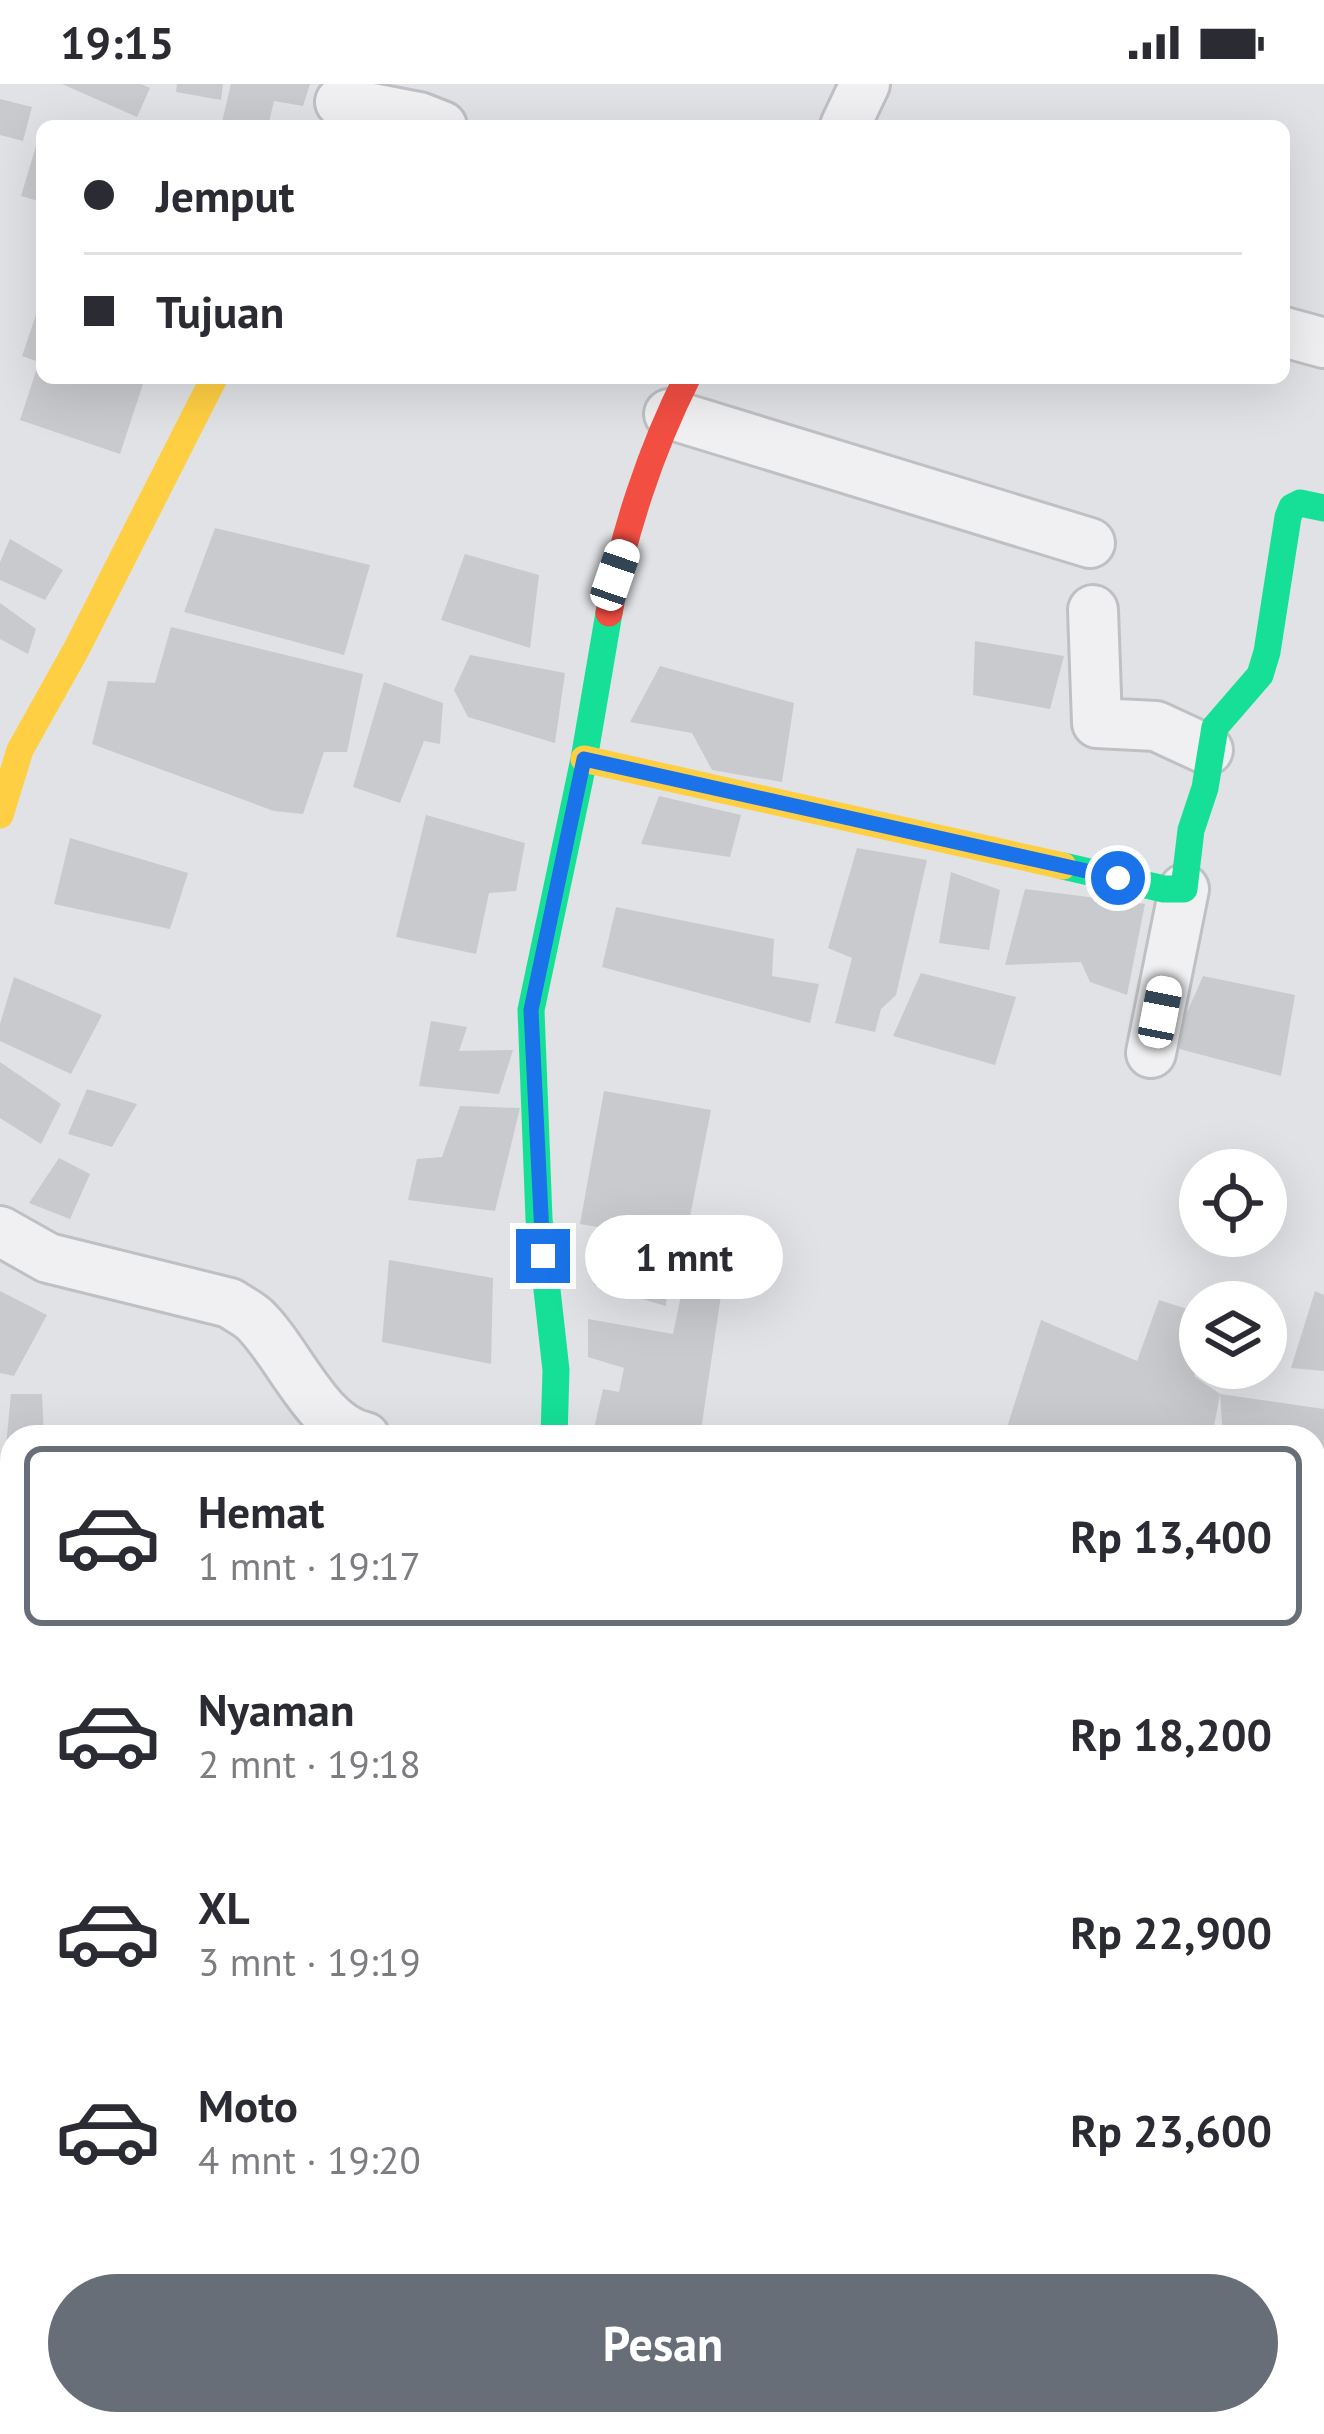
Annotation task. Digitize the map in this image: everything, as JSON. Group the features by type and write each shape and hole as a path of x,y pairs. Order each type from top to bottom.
{"street":[{"path":"848,120 865,84"},
{"path":"340,104 427,120"},
{"path":"1290,334 1324,343"},
{"path":"0,815 20,750 211,384"},
{"path":"554,1425 556,1370 539,1219 531,1010 584,759 615,575 678,396 1090,543"},
{"path":"1151,1053 1184,890 1191,830 1205,788 1208,750 1215,728 1261,675 1292,507 1300,503 1324,508"},
{"path":"1093,610 1097,723 1156,726 1208,750"},
{"path":"584,759 1184,890"},
{"path":"0,1231 47,1258 230,1303 254,1320 327,1415 340,1425"}],"building":[{"path":"62,84 141,84 150,88 137,117"},
{"path":"177,84 223,84 221,100 176,92"},
{"path":"231,84 310,84 303,106 274,101 269,120 222,120"},
{"path":"0,99 32,107 23,141 0,135"},
{"path":"36,146 36,200 21,196"},
{"path":"36,315 36,361 22,356"},
{"path":"36,371 36,384 143,384 120,454 20,420"},
{"path":"215,528 370,565 344,655 184,612"},
{"path":"10,539 63,570 45,600 0,580 0,562"},
{"path":"465,554 539,575 530,648 441,620"},
{"path":"0,603 36,629 28,654 0,639"},
{"path":"171,627 363,674 347,752 324,752 303,814 274,811 92,744 108,681 155,683"},
{"path":"975,641 1064,656 1050,709 973,695"},
{"path":"470,655 565,673 555,743 468,717 454,690"},
{"path":"660,666 794,703 782,782 712,770 692,733 630,722"},
{"path":"384,682 443,703 440,744 424,741 400,803 353,787"},
{"path":"659,796 741,815 730,857 641,844"},
{"path":"426,815 525,843 516,891 489,893 476,954 396,937"},
{"path":"70,838 188,873 170,929 54,904"},
{"path":"857,848 927,860 896,995 881,1009 875,1032 835,1023 852,958 828,948"},
{"path":"951,872 1000,890 989,950 939,943"},
{"path":"1025,889 1145,904 1127,995 1090,982 1081,962 1005,965"},
{"path":"616,907 774,939 772,976 819,984 810,1023 602,967"},
{"path":"921,973 1016,997 995,1065 893,1036"},
{"path":"1203,976 1295,995 1281,1076 1172,1047"},
{"path":"14,977 102,1015 71,1074 0,1041 0,1024"},
{"path":"431,1021 467,1027 459,1051 513,1050 499,1094 419,1086"},
{"path":"0,1062 61,1104 41,1144 0,1118"},
{"path":"87,1089 137,1104 112,1147 68,1134"},
{"path":"604,1091 711,1110 685,1242 580,1224"},
{"path":"460,1106 520,1108 495,1211 408,1200 417,1159 442,1157"},
{"path":"59,1158 90,1174 70,1219 29,1203"},
{"path":"602,1242 670,1256 666,1306 594,1285"},
{"path":"689,1258 725,1268 702,1425 595,1425 603,1389 619,1392 624,1368 588,1357 588,1319 673,1334"},
{"path":"389,1260 493,1278 491,1364 382,1342"},
{"path":"0,1291 47,1315 14,1376 0,1373"},
{"path":"1315,1291 1324,1295 1324,1371 1291,1368"},
{"path":"1159,1300 1179,1306 1179,1389 1213,1389 1220,1394 1214,1425 1008,1425 1041,1320 1137,1361"},
{"path":"11,1394 42,1394 43,1425 8,1425"},
{"path":"1220,1394 1324,1409 1324,1425 1222,1425"}],"traffic: fast":[{"path":"1063,866 1164,889 1184,889 1191,830 1205,788 1215,727 1260,675 1267,652 1288,517 1300,503 1324,508"},
{"path":"554,1425 556,1370 539,1219 531,1010 584,759 609,613"}],"traffic: slow":[{"path":"0,815 20,750 211,384"},
{"path":"584,759 1063,866"}],"traffic: jam":[{"path":"609,613 640,493 684,384"}],"route":[{"path":"543,1256 531,1010 584,759 1118,878"}]}
